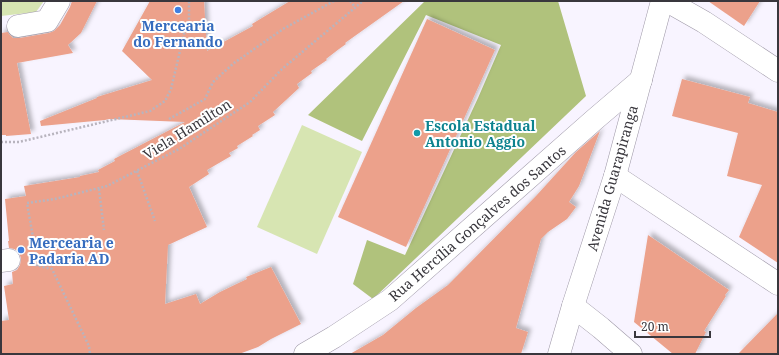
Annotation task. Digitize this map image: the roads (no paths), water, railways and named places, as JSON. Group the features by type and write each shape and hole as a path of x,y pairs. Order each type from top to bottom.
{"street":[{"path":"18,26 47,21 59,1"},
{"name":"Avenida Guarapiranga","path":"559,354 615,176 662,1"},
{"path":"667,1 704,22 778,71"},
{"name":"Rua Hercília Gonçalves dos Santos","path":"305,354 334,337 390,300 641,80"},
{"path":"615,176 778,284"},
{"path":"573,306 631,354"}],"place":[{"name":"Mercearia do Fernando","path":"178,10"},
{"name":"Escola Estadual Antonio Aggio","path":"417,133"},
{"name":"Mercearia e Padaria AD","path":"21,250"}]}
